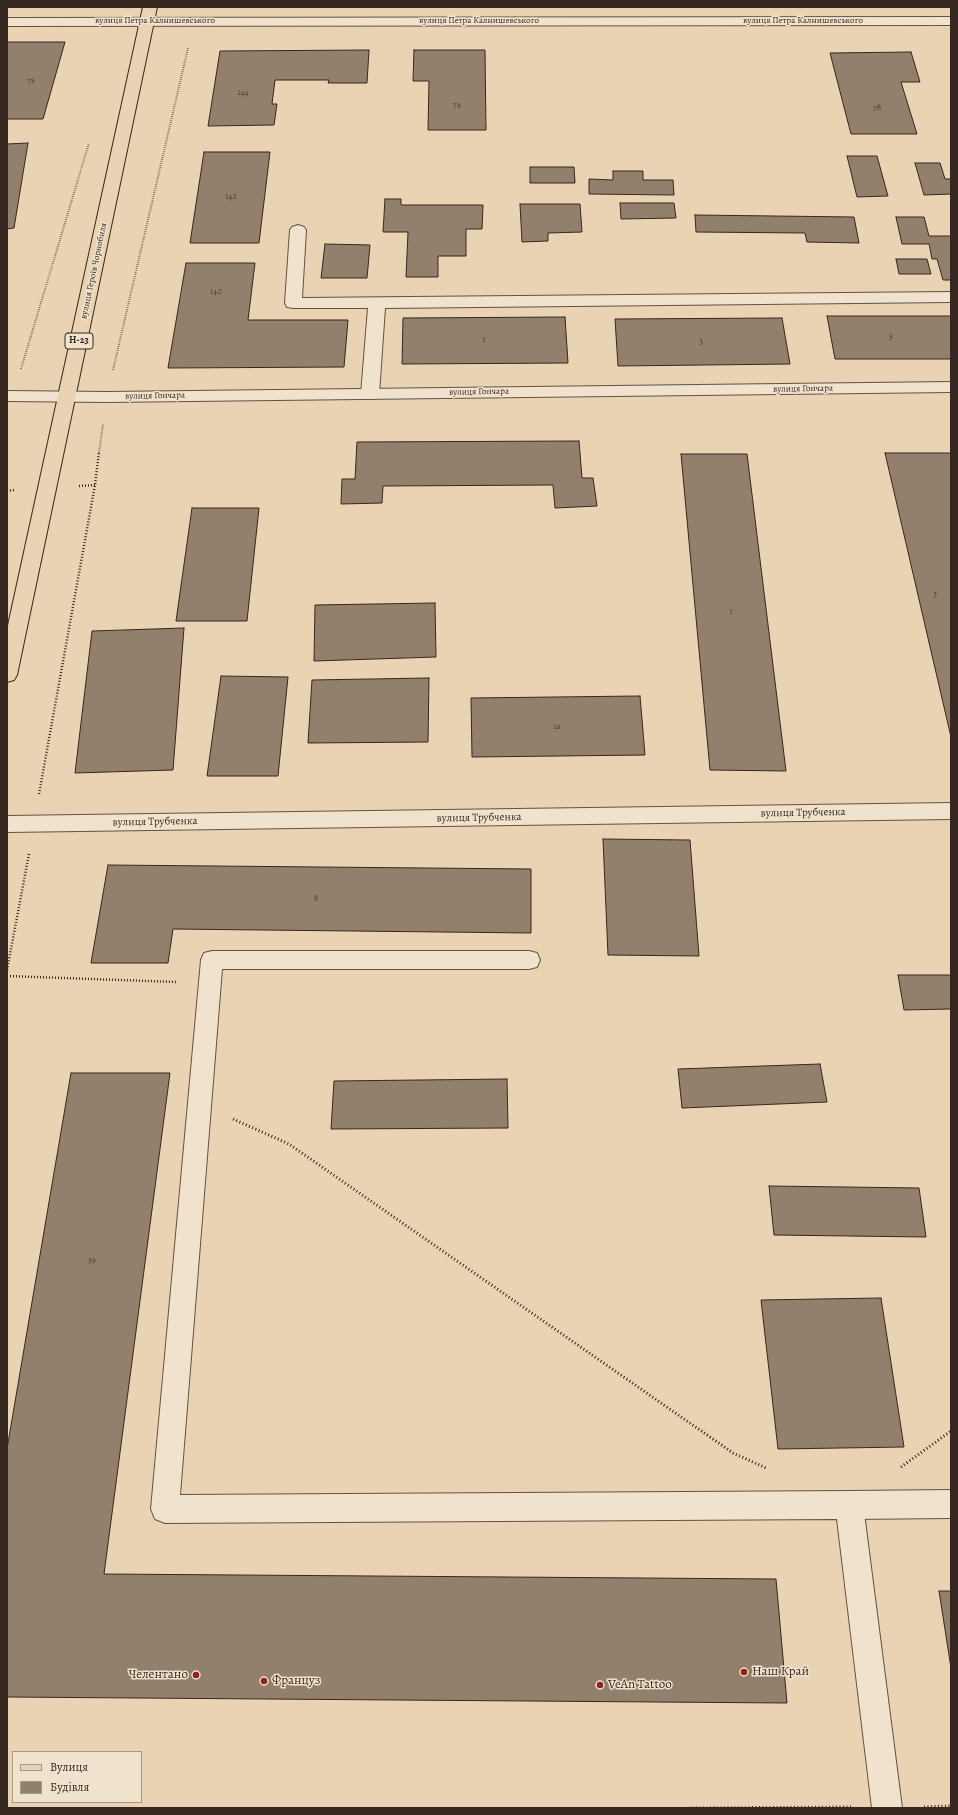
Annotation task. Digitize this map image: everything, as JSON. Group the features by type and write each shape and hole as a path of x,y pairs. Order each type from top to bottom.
{"main road":[{"name":"вулиця Героїв Чорнобиля","path":"7,675 149,14"}],"street":[{"name":"вулиця Петра Калнишевського","path":"7,22 149,14 194,21 951,21"},
{"path":"298,230 293,303 951,297"},
{"path":"370,394 376,303"},
{"name":"вулиця Гончара","path":"10,396 107,397 951,387"},
{"name":"вулиця Трубченка","path":"7,824 951,812"},
{"path":"529,960 212,960 165,1509 951,1504"},
{"path":"849,1505 886,1808"}],"path":[{"path":"7,970 95,485 107,397 194,21"},
{"path":"10,396 91,136"},
{"path":"7,976 209,983"},
{"path":"199,1104 289,1144 733,1453 769,1469"},
{"path":"919,1807 951,1806"},
{"path":"689,1808 856,1807"}],"building":[{"path":"7,42 65,42 43,119 7,119"},
{"path":"369,50 367,83 328,83 329,80 275,80 272,104 277,104 274,125 208,126 220,51"},
{"path":"414,50 485,50 486,130 428,130 429,81 413,81"},
{"path":"911,52 920,82 901,82 917,134 851,134 830,53"},
{"path":"28,143 14,228 7,229 7,144"},
{"path":"204,152 270,152 259,243 190,243"},
{"path":"847,156 877,156 888,196 857,197"},
{"path":"915,163 940,163 945,179 951,179 951,194 924,195"},
{"path":"530,167 574,167 575,183 530,183"},
{"path":"613,171 643,171 643,180 673,180 674,195 589,194 589,179 613,180"},
{"path":"385,199 401,199 401,205 483,205 482,229 466,229 466,256 438,256 438,277 406,277 408,232 383,232"},
{"path":"620,203 674,203 676,218 621,219"},
{"path":"520,204 580,204 582,232 548,233 548,241 522,242"},
{"path":"695,215 854,217 859,243 807,242 805,233 696,232"},
{"path":"896,217 924,217 929,236 951,236 951,280 943,280 937,259 932,259 929,244 902,244"},
{"path":"325,244 370,245 367,278 321,278"},
{"path":"896,259 927,259 931,274 899,274"},
{"path":"186,263 255,263 248,320 348,320 344,367 168,368"},
{"path":"827,316 951,316 951,359 835,359"},
{"path":"565,317 568,363 402,364 403,318"},
{"path":"782,318 790,364 618,366 615,319"},
{"path":"579,441 582,478 593,478 597,506 555,508 553,485 383,486 382,503 341,504 342,479 355,479 357,442"},
{"path":"885,453 951,453 951,737"},
{"path":"681,454 747,454 786,771 710,770"},
{"path":"192,508 259,508 247,621 176,621"},
{"path":"435,603 436,657 314,661 315,605"},
{"path":"184,628 173,770 75,773 92,631"},
{"path":"221,676 288,677 278,776 207,776"},
{"path":"429,678 428,742 308,743 312,680"},
{"path":"640,696 645,755 472,757 471,698"},
{"path":"603,839 690,840 699,956 608,955"},
{"path":"108,865 531,869 531,933 173,929 168,963 91,963"},
{"path":"898,975 951,975 951,1009 904,1010"},
{"path":"820,1064 827,1102 682,1108 678,1069"},
{"path":"71,1073 170,1073 104,1574 776,1579 787,1703 7,1697 7,1449"},
{"path":"507,1079 508,1128 331,1129 334,1081"},
{"path":"769,1186 919,1188 926,1237 774,1235"},
{"path":"881,1298 904,1447 778,1449 761,1300"},
{"path":"939,1591 951,1591 951,1668"}],"place":[{"name":"Наш Край","path":"744,1672"},
{"name":"Челентано","path":"196,1675"},
{"name":"Француз","path":"264,1681"},
{"name":"VeAn Tattoo","path":"600,1685"}]}
